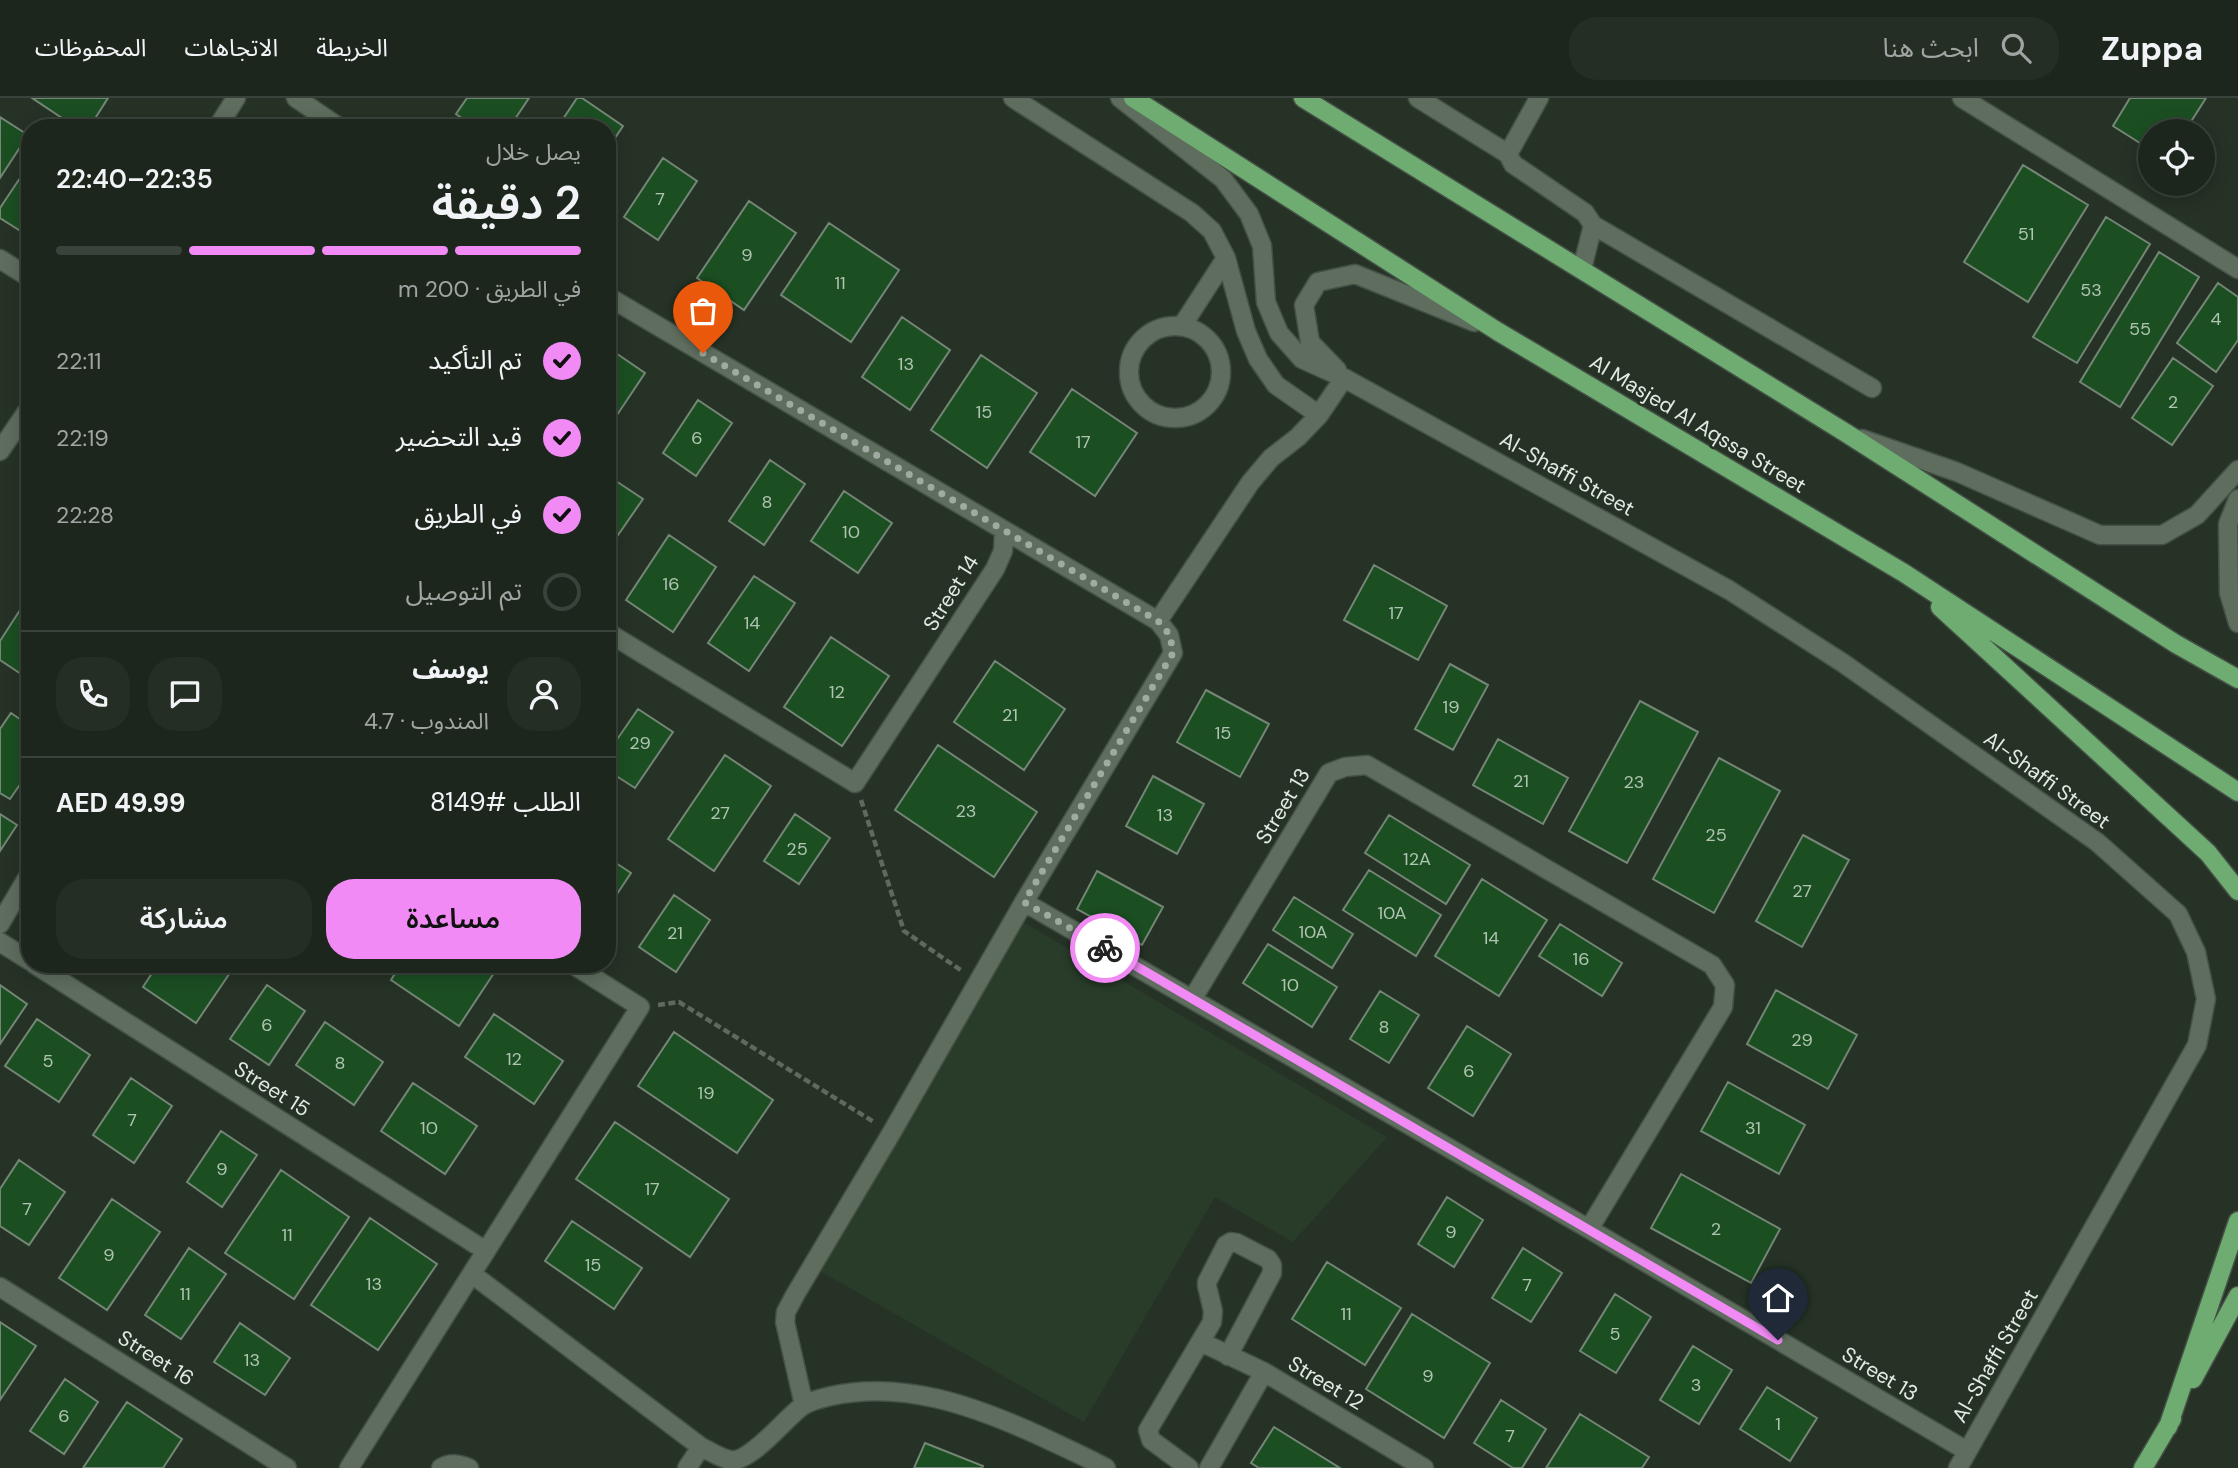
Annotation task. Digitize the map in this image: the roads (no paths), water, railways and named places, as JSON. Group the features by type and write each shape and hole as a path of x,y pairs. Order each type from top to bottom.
{"main road":[{"name":"Al Masjed Al Aqssa Street","path":"1133,98 1497,331 1904,573 2238,792"},
{"path":"1303,98 1846,433 2176,643 2238,679"},
{"path":"1904,573 2208,853 2238,891"},
{"path":"2168,1427 2238,1221"},
{"path":"2143,1468 2238,1296"}],"street":[{"path":"222,119 236,98"},
{"path":"296,98 327,119"},
{"path":"1013,98 1192,213 1212,231 1226,258 1246,331 1258,359 1276,385 1319,415"},
{"name":"Al-Shaffi Street","path":"1120,98 1223,179 1249,214 1262,246 1266,302 1279,333 1302,359 1344,378 1729,590 1843,663 2086,835 2178,914 2196,953 2206,999 2197,1045 1958,1468"},
{"path":"1418,98 1508,154 1519,169 1585,212 1593,225 1872,388"},
{"path":"1508,154 1539,98"},
{"path":"1962,98 2238,270"},
{"path":"1581,269 1593,225"},
{"path":"1182,326 1226,258"},
{"path":"0,259 21,272"},
{"name":"Al-Shaffi Street","path":"1344,378 1310,342 1304,305 1318,282 1355,274 1497,331"},
{"path":"616,301 1158,621 1170,635 1173,653 1024,902 786,1312 786,1334 804,1405"},
{"path":"1182,326 1195,331 1214,349 1220,362 1217,389 1200,411 1174,418 1160,416 1148,410 1138,400 1129,375 1130,361 1135,349 1155,330 1182,326"},
{"path":"1158,621 1250,483 1271,458 1298,438 1319,415 1344,378"},
{"path":"0,451 21,420"},
{"path":"1846,433 1957,472 2101,535 2162,535 2197,515 2238,470"},
{"path":"2238,499 2228,524 2228,538 2229,593 2238,623"},
{"name":"Street 14","path":"616,637 855,783 995,569 1003,551 1004,532"},
{"name":"Street 13","path":"1589,1229 1723,1007 1725,985 1712,965 1367,765 1345,767 1329,773 1193,998 1967,1451"},
{"path":"0,924 21,888"},
{"path":"1024,902 1193,998"},
{"path":"0,942 21,955"},
{"name":"Street 15","path":"48,973 486,1251"},
{"path":"349,1468 640,1007 586,973"},
{"path":"1187,1468 1151,1440 1148,1430 1213,1318 1208,1282 1226,1245 1237,1242 1268,1259 1272,1265 1272,1273 1228,1356"},
{"path":"471,1274 701,1447 732,1461 743,1458 804,1405 833,1396 873,1391 914,1393 959,1404 1007,1421 1086,1463 1106,1468"},
{"name":"Street 16","path":"0,1287 287,1468"},
{"path":"1201,1342 1264,1372"},
{"name":"Street 12","path":"1209,1468 1264,1372 1424,1468"},
{"path":"687,1468 701,1447"},
{"path":"441,1468 448,1464 469,1468"}]}
